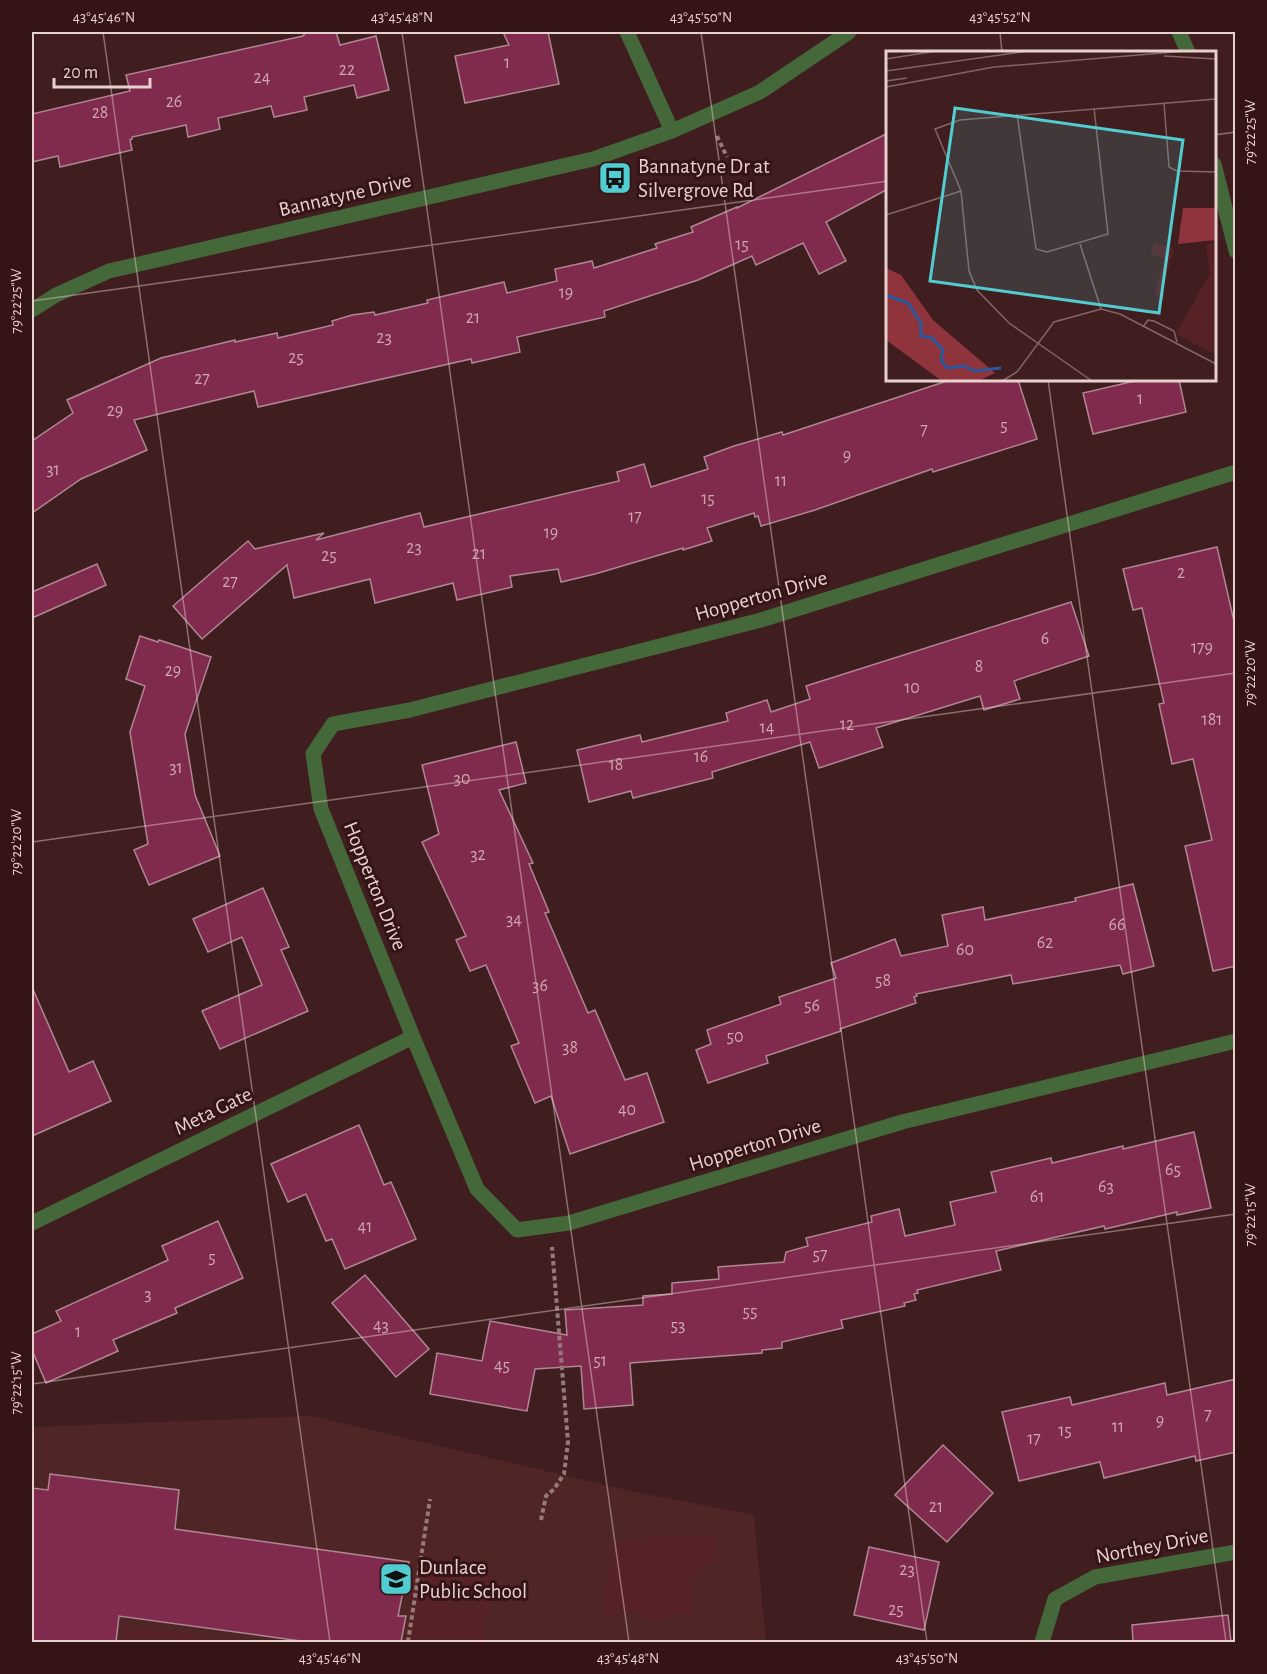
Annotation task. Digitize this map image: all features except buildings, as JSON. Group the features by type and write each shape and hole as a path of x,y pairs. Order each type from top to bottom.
{"street":[{"path":"627,32 672,131"},
{"name":"Bannatyne Drive","path":"32,310 56,295 109,271 593,159 672,131 760,92 849,32"},
{"path":"1179,32 1188,51"},
{"path":"1216,168 1236,251"},
{"name":"Hopperton Drive","path":"1236,472 761,620 410,710 333,724 313,754 321,809 477,1189 517,1230 569,1223 902,1122 1236,1041"},
{"name":"Meta Gate","path":"32,1223 413,1037"},
{"name":"Northey Drive","path":"1042,1642 1055,1599 1095,1577 1236,1552"}],"path":[{"path":"541,1520 546,1496 564,1474 568,1442 550,1226"},
{"path":"408,1642 430,1498"}],"shaded area":[{"name":"Dunlace Public School","path":"312,1416 635,1492 754,1515 766,1642 32,1642 32,1427"},
{"path":"657,1535 713,1537 715,1560 697,1570 689,1615 676,1614 651,1622 634,1611 601,1618 612,1545"},
{"path":"417,1558 494,1572 483,1642 404,1642"},
{"path":"125,1626 261,1642 123,1642"}],"place":[{"name":"Bannatyne Dr at Silvergrove Rd","path":"615,178"},
{"name":"Dunlace Public School","path":"396,1579"}]}
